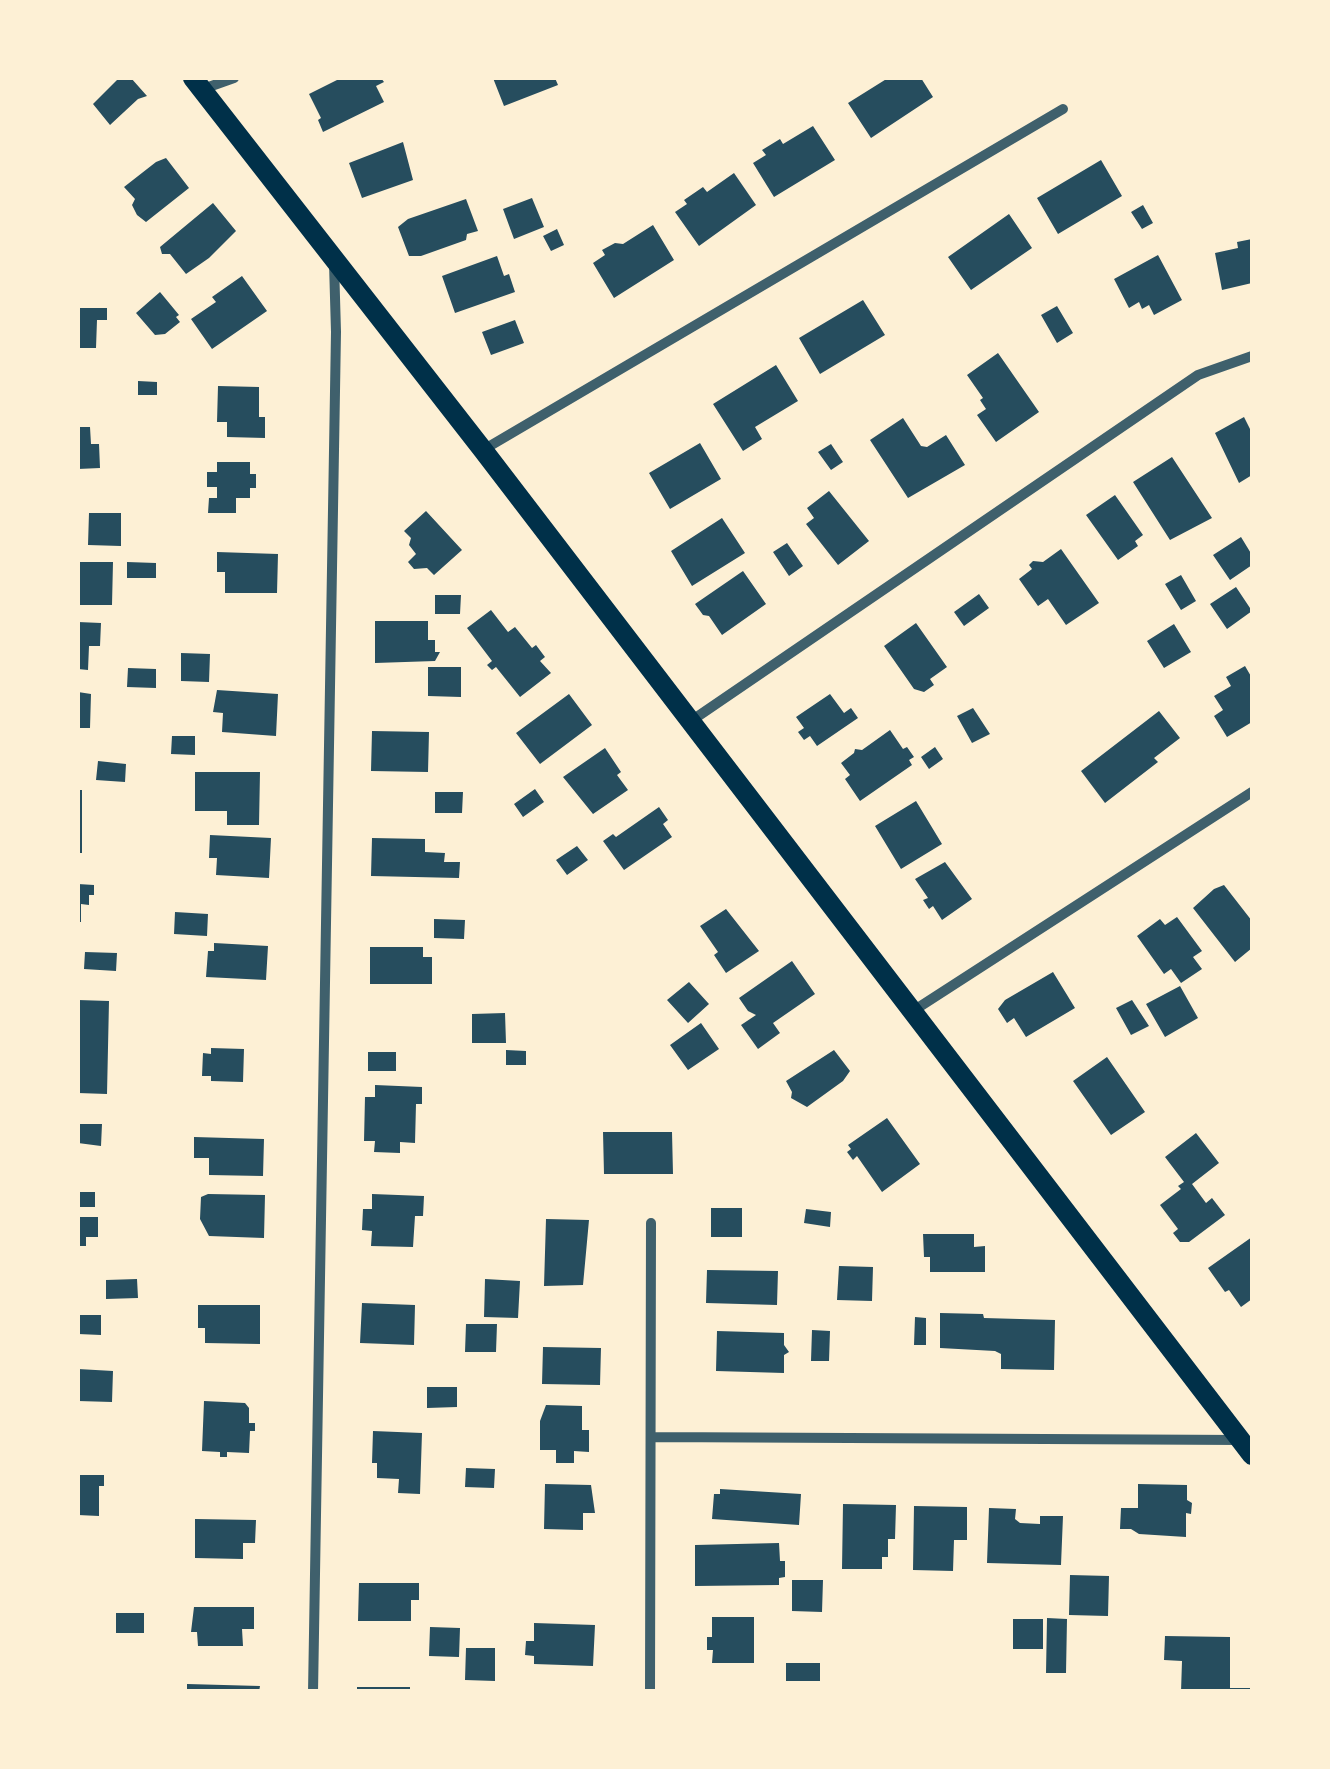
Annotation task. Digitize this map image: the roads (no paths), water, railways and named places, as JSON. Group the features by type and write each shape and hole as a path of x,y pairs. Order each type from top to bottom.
{"main road":[{"path":"198,84 1247,1448"}],"street":[{"path":"198,84 234,78"},
{"path":"483,450 1063,109"},
{"path":"312,1692 336,352 334,259"},
{"path":"690,722 1198,375 1252,356"},
{"path":"913,1011 1252,792"},
{"path":"650,1692 652,1223"},
{"path":"652,1437 1247,1448"}]}
